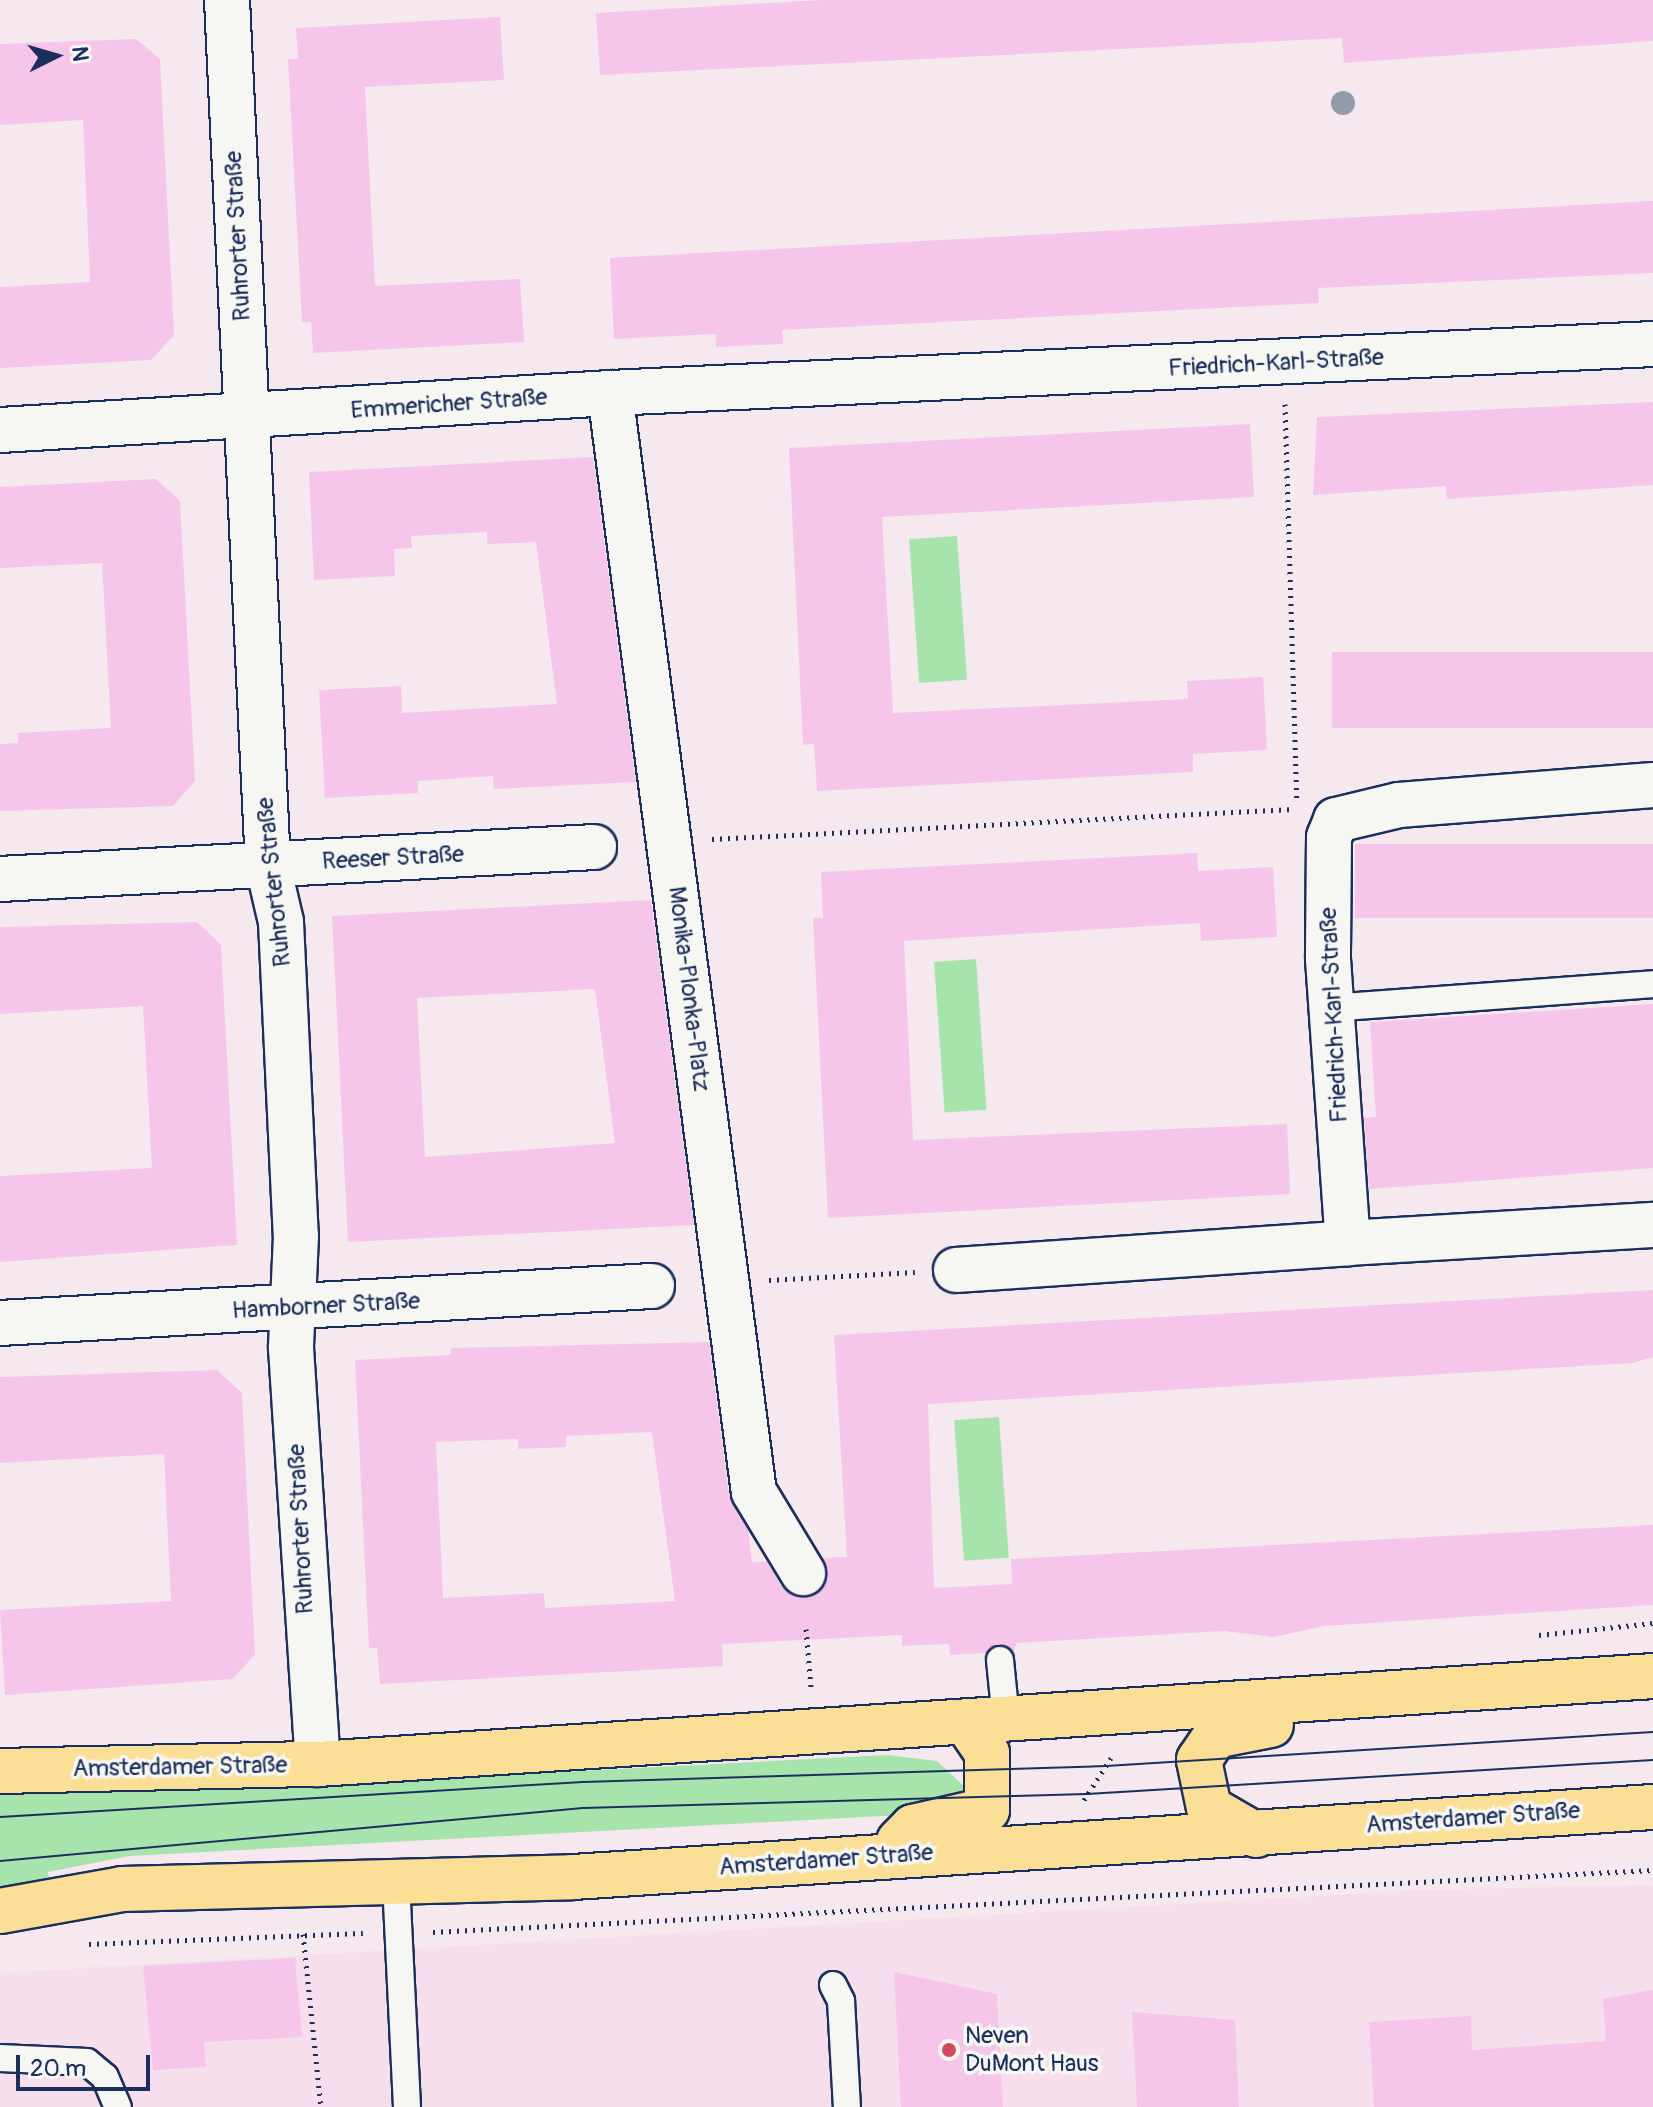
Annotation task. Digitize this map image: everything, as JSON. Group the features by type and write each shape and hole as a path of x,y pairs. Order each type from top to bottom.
{"main road":[{"name":"Amsterdamer Straße","path":"0,1771 318,1764 1653,1676"},
{"path":"1256,1835 1209,1808 1199,1760 1215,1736 1289,1724 1321,1700"},
{"path":"883,1857 913,1827 987,1810 986,1721"},
{"name":"Amsterdamer Straße","path":"0,1911 122,1889 396,1882 883,1857 1653,1807"}],"street":[{"name":"Ruhrorter Straße","path":"227,0 268,866 281,922 295,1308 291,1348 318,1764"},
{"name":"Friedrich-Karl-Straße","path":"899,380 1653,344"},
{"name":"Emmericher Straße","path":"0,430 610,393 899,380"},
{"name":"Monika-Plonka-Platz","path":"610,393 754,1492 803,1573"},
{"path":"1317,814 1653,785"},
{"name":"Friedrich-Karl-Straße","path":"1317,814 1329,837 1329,1008 1348,1243"},
{"name":"Reeser Straße","path":"0,879 594,847"},
{"path":"956,1270 1653,1225"},
{"name":"Hamborner Straße","path":"0,1323 652,1286"}],"lane":[{"path":"1329,1008 1653,984"},
{"path":"986,1721 1000,1660"},
{"path":"396,1882 407,2107"},
{"path":"833,1985 841,2001 847,2107"},
{"path":"0,2058 87,2062 105,2077 118,2107"}],"path":[{"path":"670,841 1317,814 1284,363"},
{"path":"727,1282 956,1270"},
{"path":"806,1629 811,1692"},
{"path":"1092,1811 1077,1812 1118,1746"},
{"path":"1132,1897 1134,1843"},
{"path":"80,1944 399,1933 1653,1870"},
{"path":"303,1934 321,2107"}],"shaded area":[{"path":"1653,1885 1653,2107 0,2107 0,1973 1418,1890"}],"green space":[{"path":"957,536 967,680 919,683 909,539"},
{"path":"976,959 987,1110 945,1113 934,962"},
{"path":"999,1417 1009,1558 964,1561 954,1420"},
{"path":"887,1755 937,1761 968,1790 939,1813 129,1856 48,1872 50,1883 0,1888 0,1789 214,1790"}],"building":[{"path":"821,0 1653,0 1653,41 1344,63 1342,38 600,75 596,13"},
{"path":"500,17 504,80 365,87 375,286 520,279 524,342 313,353 311,322 302,322 288,59 298,59 296,28"},
{"path":"136,39 160,59 174,335 151,360 0,368 0,287 90,282 83,120 0,125 0,44"},
{"path":"1653,201 1653,273 1318,288 1319,303 782,330 783,344 716,347 716,334 614,339 610,258"},
{"path":"1653,402 1653,485 1447,499 1446,486 1313,495 1317,417"},
{"path":"1250,424 1254,497 882,517 893,713 1188,699 1187,681 1263,677 1267,750 1193,754 1193,772 817,791 814,744 803,745 789,448"},
{"path":"593,457 636,782 494,789 493,776 418,781 418,793 325,798 319,690 401,686 402,713 557,704 536,542 487,544 487,532 411,536 412,548 394,549 395,576 314,580 309,472"},
{"path":"156,479 180,501 195,781 173,806 0,811 0,744 18,743 18,733 111,728 102,563 0,568 0,487"},
{"path":"1332,652 1653,652 1653,728 1332,728"},
{"path":"1355,844 1653,844 1653,918 1355,918"},
{"path":"1197,853 1198,871 1273,867 1277,937 1201,941 1200,923 904,941 913,1140 1287,1124 1290,1194 828,1218 813,918 823,918 821,872"},
{"path":"651,900 694,1225 348,1242 332,916","holes":["595,989 615,1143 425,1157 417,998"]},
{"path":"197,922 221,945 237,1245 0,1262 0,1176 152,1168 143,1006 0,1014 0,927"},
{"path":"1653,1004 1653,1168 1369,1189 1364,1118 1376,1117 1370,1022"},
{"path":"1653,1290 1653,1357 1633,1363 928,1404 934,1588 1012,1584 1011,1559 1653,1525 1653,1605 1324,1626 1274,1637 1224,1631 1017,1643 1013,1652 999,1644 986,1653 950,1655 949,1644 902,1646 902,1635 722,1644 723,1666 380,1684 377,1648 369,1648 355,1360 451,1355 451,1348 709,1342 729,1495 748,1530 752,1562 767,1561 782,1587 804,1598 825,1584 823,1558 847,1557 834,1335","holes":["652,1432 675,1601 545,1608 544,1593 443,1598 436,1442 518,1439 518,1449 566,1447 566,1436"]},
{"path":"217,1370 242,1393 255,1654 233,1679 5,1695 0,1610 171,1601 164,1454 0,1463 0,1377"},
{"path":"295,1958 302,2037 204,2042 206,2067 153,2070 143,1966"},
{"name":"Neven DuMont Haus","path":"894,1972 997,1994 1003,2107 901,2107"},
{"path":"1653,1990 1653,2107 1374,2107 1369,2022 1471,2016 1472,2050 1606,2041 1603,1999"},
{"name":"Neven DuMont Haus","path":"1132,2012 1235,2020 1239,2107 1137,2107"}],"tram line":[{"path":"0,1817 583,1782 1106,1766 1653,1732"},
{"path":"0,1861 583,1808 1087,1794 1653,1760"}],"place":[{"name":"Neven DuMont Haus","path":"949,2050"}]}
